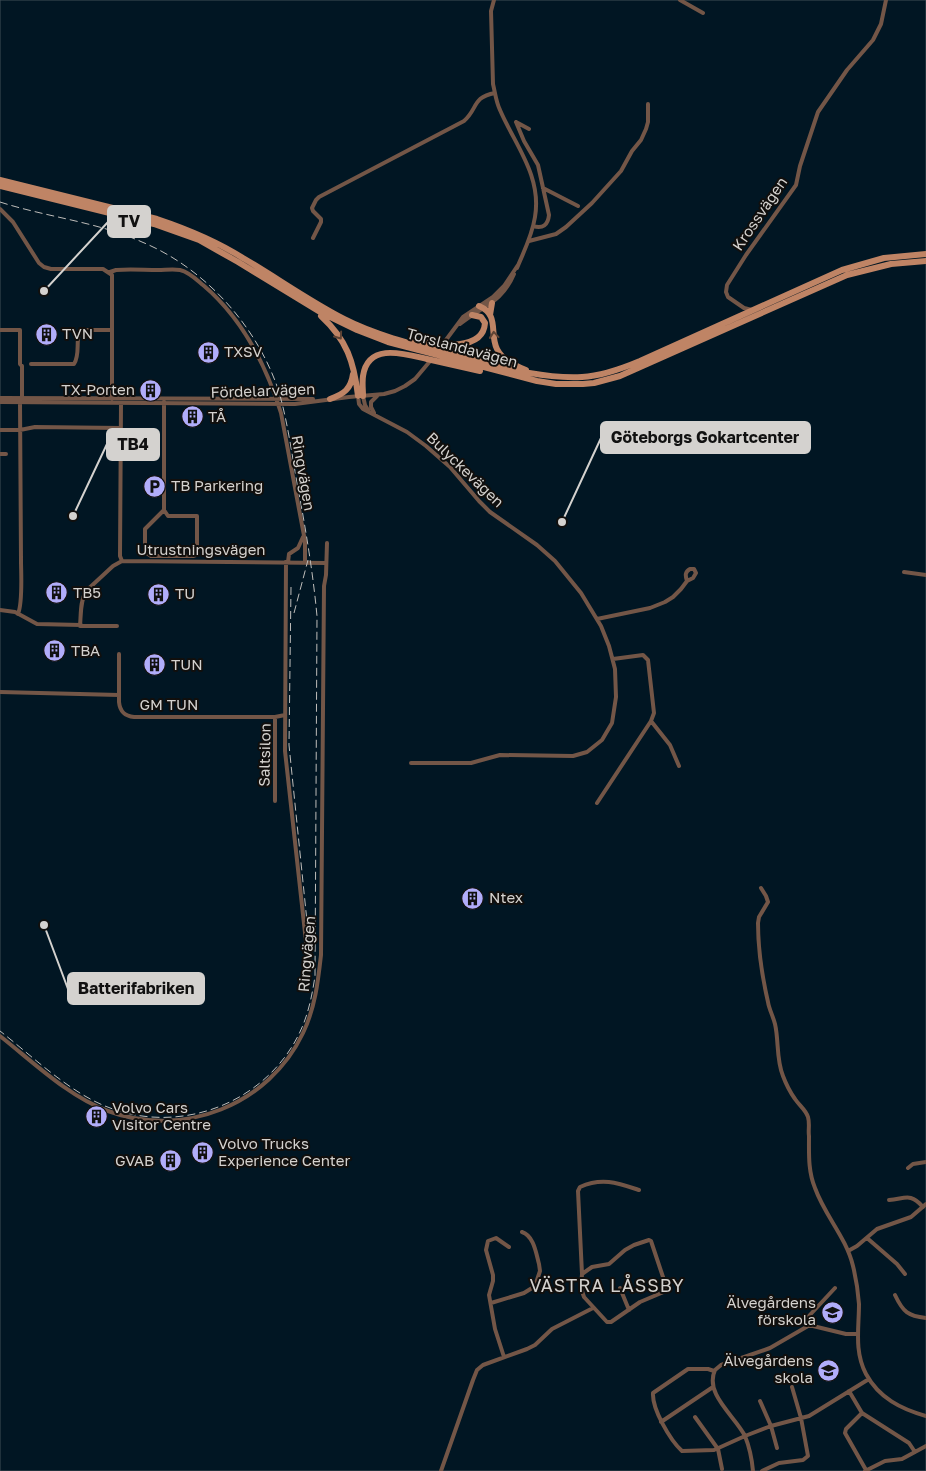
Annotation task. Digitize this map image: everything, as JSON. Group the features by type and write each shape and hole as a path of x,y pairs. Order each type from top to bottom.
{"main road":[{"name":"Torslandavägen","path":"0,180 177,226 242,257 325,309 352,323 391,338 524,372 548,376 587,376 616,370 849,267 892,257 926,254"},
{"name":"Torslandavägen","path":"0,186 154,224 199,240 320,312 380,339 511,375 556,384 594,383 620,376 847,275 891,264 926,261"},
{"path":"302,301 333,327 347,348 361,396"},
{"path":"325,309 397,337 450,345 466,343 478,338 484,330 486,305"},
{"path":"486,305 493,327 494,342 500,353 517,366 548,376"},
{"path":"472,315 479,316 485,321"},
{"path":"361,396 362,377 366,367 376,356 390,352 523,380 556,384"},
{"path":"330,399 348,389 352,381 354,368"}],"street":[{"path":"457,326 486,305 518,266 529,241 536,204 535,187 529,167 499,108 493,84 491,11 494,0"},
{"path":"680,0 703,13"},
{"name":"Krossvägen","path":"738,305 727,296 727,286 755,242 796,185 800,166 818,112 848,70 873,40 880,24 886,0"},
{"path":"313,238 321,222 321,219 312,208 316,200 464,121 478,100 495,93"},
{"path":"529,241 556,234 566,227 592,203 621,171 646,129 648,104"},
{"path":"529,129 516,122 524,141 538,165 549,215 548,221 543,227 533,226"},
{"path":"543,188 578,206"},
{"path":"0,209 13,222 38,263 44,268 103,269 112,274 113,400"},
{"name":"Ringvägen","path":"110,272 119,270 165,269 180,270 188,273 210,291 240,325 259,357 275,393 281,413 305,546 303,562"},
{"path":"457,326 463,317 486,305"},
{"path":"738,305 752,310"},
{"path":"737,316 740,311 738,305"},
{"name":"Fördelarvägen","path":"164,401 196,404 295,404 390,393 415,380 457,326"},
{"path":"0,330 20,330 21,594 18,614"},
{"path":"31,364 74,364 77,359 79,333 85,330 112,330"},
{"name":"Fördelarvägen","path":"194,394 198,398 208,400"},
{"path":"374,413 371,402 379,394"},
{"path":"361,396 366,407 374,413"},
{"path":"0,398 21,400 164,401 182,399"},
{"path":"113,400 121,404 182,399"},
{"path":"164,401 182,399"},
{"name":"Fördelarvägen","path":"182,399 330,399"},
{"name":"Fördelarvägen","path":"182,399 196,404"},
{"path":"0,402 21,400"},
{"path":"164,401 164,510 168,516 197,516 196,555 151,556 145,552 145,530 164,510"},
{"path":"121,404 120,556 122,561"},
{"name":"Bulyckevägen","path":"374,413 426,446 450,467 490,512 547,552 561,567 576,585 607,639 613,659 616,685 616,704 610,729 602,740 587,752 573,756 500,755 471,763 411,763"},
{"path":"0,430 20,430 35,427 121,428"},
{"path":"0,454 6,454"},
{"path":"303,537 298,548 289,554 287,562 285,751 308,960"},
{"name":"Ringvägen","path":"0,1036 85,1100 119,1115 154,1121 176,1121 200,1117 223,1110 240,1101 267,1082 292,1053 304,1032 310,1016 318,981 321,955 324,586 327,543"},
{"name":"Utrustningsvägen","path":"81,625 83,596 86,591 113,566 122,561 303,562"},
{"path":"303,562 326,563"},
{"path":"904,572 926,575"},
{"path":"597,619 650,608 665,602 681,589 687,580"},
{"path":"0,610 11,610 37,624 117,626"},
{"name":"GM TUN","path":"119,654 120,708 125,714 130,716 275,717"},
{"path":"597,803 651,721 654,713 648,660 644,656 613,659"},
{"path":"0,692 119,695"},
{"name":"Saltsilon","path":"275,801 275,717 285,714"},
{"path":"651,721 670,744 679,766"},
{"path":"762,888 768,902 759,917 758,923 760,961 768,1004 775,1024 780,1070 791,1094 807,1114 811,1178 819,1200 838,1230 848,1251 852,1265 858,1296 857,1334 863,1367 876,1388 890,1402 908,1411 926,1416"},
{"path":"908,1168 913,1164 926,1162"},
{"path":"582,1274 592,1267 609,1264 625,1250 647,1240 651,1241 667,1289 665,1292 640,1302 611,1322 607,1322 593,1308 582,1292 578,1195 580,1187 594,1182 609,1181 639,1190"},
{"path":"848,1251 877,1229 911,1216 924,1205 910,1197 889,1200"},
{"path":"491,1303 526,1292 536,1282 540,1268 539,1264 530,1237 522,1232"},
{"path":"504,1357 495,1328 489,1292 493,1275 486,1245 496,1238 510,1247"},
{"path":"867,1238 897,1264 905,1274"},
{"path":"620,1288 628,1310"},
{"path":"808,1326 808,1317 835,1288"},
{"path":"895,1295 902,1309 908,1314 926,1318"},
{"path":"441,1471 476,1372 483,1365 535,1345 552,1329 593,1308"},
{"path":"753,1471 745,1436 718,1399 713,1387 712,1378 714,1371 722,1365 770,1348 808,1326 846,1334 857,1334"},
{"path":"714,1371 708,1368 688,1369 654,1391 653,1397 661,1422 682,1451 711,1451 771,1426 809,1416 869,1378"},
{"path":"661,1422 713,1387"},
{"path":"762,1471 780,1463 803,1460 808,1456 792,1387"},
{"path":"849,1391 862,1413 909,1443 914,1452"},
{"path":"760,1401 771,1426 777,1448"},
{"path":"862,1413 846,1428 845,1433 866,1470 885,1461 902,1459 926,1446"},
{"path":"695,1417 718,1449 722,1469"}],"water":[{"path":"0,0 926,0 926,1471 0,1471"}],"railway":[{"path":"0,202 108,229 165,253 187,267 207,284 226,302 243,323 258,345 270,368 279,392 290,440 317,616 315,976 305,1020 284,1059 264,1079 241,1096 216,1108 189,1115 161,1117 133,1114 105,1106 91,1099 64,1082 0,1031"},
{"path":"294,613 308,560"},
{"path":"291,587 289,745 309,941"}],"place":[{"name":"TV","path":"44,291"},
{"name":"TVN","path":"46,334"},
{"name":"TXSV","path":"208,352"},
{"name":"TX-Porten","path":"151,390"},
{"name":"TÅ","path":"192,417"},
{"name":"TB Parkering","path":"155,486"},
{"name":"TB4","path":"73,516"},
{"name":"Göteborgs Gokartcenter","path":"562,522"},
{"name":"TB5","path":"57,593"},
{"name":"TU","path":"159,594"},
{"name":"TBA","path":"55,651"},
{"name":"TUN","path":"155,665"},
{"name":"Ntex","path":"473,898"},
{"name":"Batterifabriken","path":"44,925"},
{"name":"Volvo Cars Visitor Centre","path":"96,1117"},
{"name":"Volvo Trucks Experience Center","path":"202,1153"},
{"name":"GVAB","path":"170,1161"},
{"name":"Älvegårdens förskola","path":"832,1312"},
{"name":"Älvegårdens skola","path":"829,1370"}],"district":[{"name":"VÄSTRA LÅSSBY","path":"607,1286"}]}
